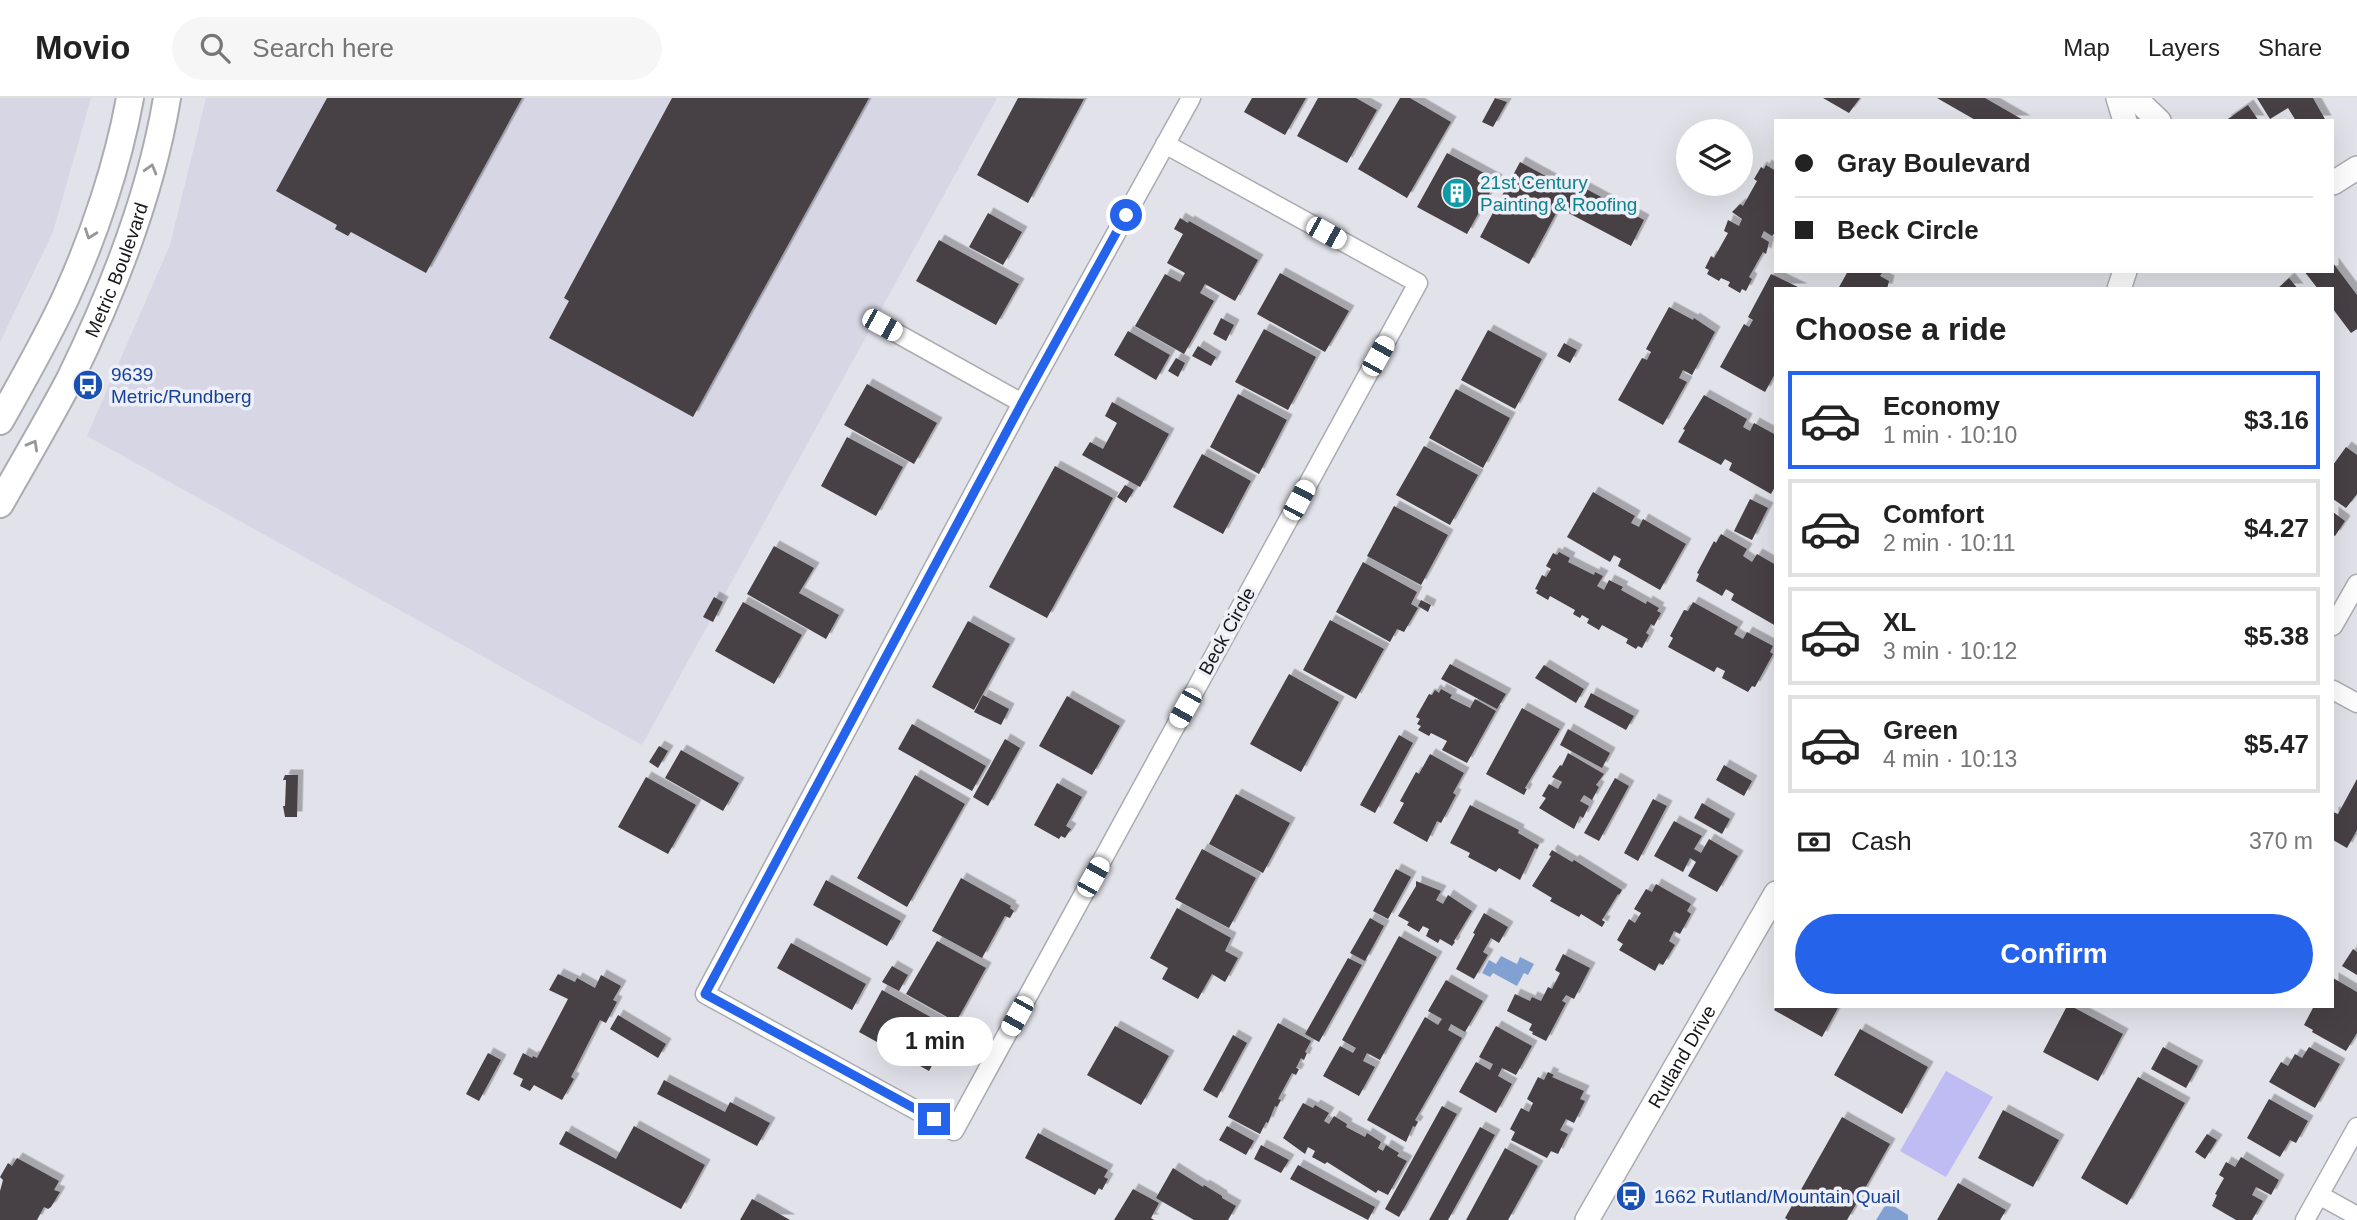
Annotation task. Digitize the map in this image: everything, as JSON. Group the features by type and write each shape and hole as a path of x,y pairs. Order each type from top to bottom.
{"main road":[{"name":"Metric Boulevard","path":"0,421 66,296 106,189 130,98"},
{"name":"Metric Boulevard","path":"0,504 69,379 103,306 142,198 161,132 167,98"},
{"path":"106,189 142,198"}],"street":[{"path":"882,325 1022,403 1191,98"},
{"path":"2118,98 2124,119"},
{"path":"2135,98 2157,119"},
{"name":"Beck Circle","path":"1022,403 705,994 954,1131 1418,284 1165,144"},
{"path":"2334,182 2357,168"},
{"path":"2334,624 2357,584"},
{"path":"2334,691 2357,703"},
{"name":"Rutland Drive","path":"1587,1220 1774,896"},
{"path":"2305,1220 2357,1127"},
{"path":"2319,1195 2357,1216"}],"shaded area":[{"path":"0,98 91,98 53,232 0,342"},
{"path":"206,98 997,98 642,745 87,436 170,245"},
{"path":"1946,1071 1993,1097 1946,1177 1900,1151"}],"water":[{"path":"1501,956 1517,964 1520,957 1534,964 1528,975 1524,973 1517,986 1493,973 1490,977 1482,973 1489,960 1496,964"},
{"path":"1889,1203 1908,1215 1908,1220 1876,1220"}],"building":[{"path":"327,98 522,98 426,273 351,232 348,236 335,229 337,225 276,191"},
{"path":"672,98 869,98 693,417 549,338 569,301 564,298"},
{"path":"1018,98 1084,99 1028,203 977,175"},
{"path":"1252,98 1306,98 1285,135 1244,112"},
{"path":"1318,98 1356,98 1377,110 1347,163 1297,136"},
{"path":"1400,98 1410,98 1451,122 1407,198 1358,169"},
{"path":"1495,98 1507,102 1493,127 1482,122"},
{"path":"1823,98 1860,98 1849,113"},
{"path":"1937,98 1985,98 2022,119 1974,119"},
{"path":"2257,98 2313,98 2325,119 2295,119 2288,108 2270,119"},
{"path":"2248,105 2258,119 2228,119"},
{"name":"21st Century Painting & Roofing","path":"1447,153 1497,180 1467,234 1417,207"},
{"path":"1520,162 1573,191 1577,184 1644,220 1631,246 1559,208 1529,264 1480,237"},
{"path":"1766,165 1774,170 1774,234 1772,236 1764,231 1761,237 1769,242 1766,254 1763,252 1749,277 1752,279 1746,291 1742,289 1740,293 1728,286 1730,282 1721,278 1719,281 1707,274 1709,270 1705,268 1728,233 1724,231 1728,220 1739,226 1742,219 1732,212 1740,204 1743,206 1749,196 1753,196 1757,181 1754,179 1761,167 1764,169"},
{"path":"988,213 1022,232 1003,265 969,247"},
{"path":"1180,218 1258,260 1235,301 1205,284 1200,293 1214,301 1184,354 1135,326 1165,274 1180,282 1185,273 1167,263 1183,234 1174,229"},
{"path":"939,240 1019,284 996,325 916,281"},
{"path":"2334,264 2357,295 2357,329 2351,333 2334,310 2334,287 2316,287 2306,273 2334,273"},
{"path":"1280,273 1349,311 1325,352 1257,314"},
{"path":"1847,273 1882,273 1880,276 1889,281 1888,287 1839,287"},
{"path":"1771,274 1798,287 1774,287 1774,376 1765,392 1720,367 1744,324 1749,327 1753,320 1748,317"},
{"path":"2289,278 2296,287 2279,287"},
{"path":"1669,307 1693,320 1694,318 1715,332 1692,375 1683,370 1679,378 1687,382 1663,425 1618,400 1642,358 1647,360 1651,352 1646,349"},
{"path":"1221,318 1234,325 1226,341 1213,334"},
{"path":"1264,329 1316,357 1288,410 1235,382"},
{"path":"1488,330 1542,359 1515,409 1461,380"},
{"path":"1128,331 1170,355 1156,380 1114,355"},
{"path":"1564,343 1577,350 1570,363 1557,356"},
{"path":"1198,346 1216,357 1211,366 1192,356"},
{"path":"1176,358 1185,363 1178,377 1168,371"},
{"path":"867,384 937,423 914,464 844,425"},
{"path":"1456,389 1510,418 1483,468 1429,438"},
{"path":"1238,394 1287,420 1259,474 1210,447"},
{"path":"1704,395 1747,419 1743,427 1750,431 1754,423 1774,434 1774,489 1771,494 1729,470 1732,463 1725,459 1721,465 1678,442 1685,430 1683,429"},
{"path":"1112,402 1169,434 1140,487 1082,455 1090,442 1103,449 1117,423 1105,416"},
{"path":"847,437 903,467 876,516 821,486"},
{"path":"1424,446 1478,475 1450,525 1396,495"},
{"path":"2346,447 2357,455 2357,494 2346,508 2334,500 2334,464"},
{"path":"1202,454 1251,481 1223,534 1173,507"},
{"path":"1055,466 1113,498 1047,618 989,587"},
{"path":"1125,485 1134,490 1126,503 1117,497"},
{"path":"1593,492 1635,516 1631,523 1639,527 1643,519 1686,544 1660,590 1618,566 1621,559 1614,555 1610,562 1567,537"},
{"path":"1750,499 1768,508 1752,540 1734,531"},
{"path":"1394,506 1448,535 1421,585 1367,556"},
{"path":"2334,513 2345,521 2334,536"},
{"path":"1721,534 1747,549 1743,556 1752,562 1757,554 1774,564 1774,625 1731,600 1734,594 1726,589 1722,596 1696,581 1699,574 1697,573 1714,541 1716,543"},
{"path":"774,546 814,568 799,593 839,615 826,639 747,594"},
{"path":"1559,552 1570,558 1568,562 1594,575 1595,572 1603,576 1597,586 1604,590 1609,580 1646,604 1647,601 1659,608 1657,611 1661,613 1654,626 1651,624 1646,633 1649,635 1642,648 1638,646 1636,649 1626,643 1628,639 1602,625 1599,630 1587,623 1589,619 1573,614 1575,610 1550,596 1548,600 1536,593 1538,590 1535,589 1542,575 1546,577 1551,569 1546,566 1553,553 1557,555"},
{"path":"1363,562 1417,592 1411,604 1418,608 1404,632 1397,629 1390,642 1336,612"},
{"path":"714,597 723,602 713,622 703,617"},
{"path":"1421,600 1431,605 1428,612 1418,606"},
{"path":"743,602 802,635 774,684 715,651"},
{"path":"1693,602 1738,627 1734,634 1743,639 1747,632 1773,646 1770,652 1773,654 1755,687 1752,686 1748,692 1722,678 1725,671 1717,667 1714,672 1668,647 1673,638 1670,636 1684,610 1688,611"},
{"path":"1330,620 1384,649 1356,699 1303,670"},
{"path":"968,621 1010,644 974,710 932,687"},
{"path":"1450,664 1506,694 1497,709 1441,679"},
{"path":"1544,665 1584,689 1576,703 1535,678"},
{"path":"1289,674 1339,702 1301,772 1250,744"},
{"path":"1441,689 1452,695 1450,698 1470,708 1475,699 1496,711 1467,763 1442,750 1447,741 1418,730 1421,726 1417,724 1420,719 1416,717 1429,694 1432,695 1435,690 1439,693"},
{"path":"1591,693 1634,716 1626,730 1584,707"},
{"path":"983,695 1009,709 1001,725 974,712"},
{"path":"1067,696 1120,726 1092,775 1039,746"},
{"path":"1522,708 1560,729 1525,788 1527,789 1524,795 1486,774"},
{"path":"912,724 986,766 972,791 898,749"},
{"path":"1568,729 1610,753 1602,768 1560,745"},
{"path":"1399,735 1413,743 1375,813 1360,805"},
{"path":"1005,739 1020,748 988,806 973,797"},
{"path":"659,746 668,751 658,768 649,762"},
{"path":"681,750 739,783 723,811 665,778"},
{"path":"1568,753 1604,774 1596,785 1599,787 1592,800 1584,795 1580,801 1589,806 1574,829 1539,808 1546,798 1542,796 1549,784 1558,789 1562,782 1552,777 1560,765 1562,766"},
{"path":"1430,754 1464,773 1441,823 1437,821 1427,842 1393,823 1404,803 1400,801 1416,772 1419,774"},
{"path":"1724,765 1752,781 1744,796 1716,780"},
{"path":"285,775 298,775 297,817 285,817"},
{"path":"915,775 965,804 907,907 857,878"},
{"path":"646,777 696,805 668,854 618,827"},
{"path":"1615,778 1629,786 1599,841 1584,833"},
{"path":"2357,779 2357,830 2347,848 2334,841 2334,812 2338,814"},
{"path":"1057,783 1082,797 1066,826 1071,829 1065,838 1061,836 1059,839 1034,825"},
{"path":"1236,794 1290,823 1263,873 1209,844"},
{"path":"1653,799 1667,806 1638,861 1624,853"},
{"path":"1702,803 1730,819 1722,834 1694,818"},
{"path":"1470,805 1519,830 1518,833 1539,845 1520,880 1499,868 1496,872 1468,857 1470,853 1450,843"},
{"path":"1674,821 1702,836 1694,849 1701,853 1709,839 1738,856 1717,892 1688,876 1696,862 1690,858 1683,872 1654,856"},
{"path":"1202,849 1256,878 1229,928 1175,899"},
{"path":"1552,850 1572,862 1574,860 1622,890 1602,920 1605,922 1602,927 1581,914 1579,917 1550,901 1552,898 1532,886"},
{"path":"1396,869 1411,877 1388,919 1373,911"},
{"path":"961,878 1011,906 1014,911 1010,918 1005,916 982,958 932,931"},
{"path":"826,880 901,921 887,946 813,905"},
{"path":"1416,881 1441,891 1436,900 1443,904 1448,895 1472,911 1452,946 1440,939 1438,943 1426,936 1429,929 1423,926 1419,932 1398,916 1416,886"},
{"path":"1656,884 1691,904 1687,911 1691,914 1680,934 1674,931 1669,941 1675,945 1663,965 1659,963 1655,971 1619,950 1623,944 1617,940 1629,919 1635,923 1641,913 1634,909 1646,889 1652,892"},
{"path":"1177,908 1231,938 1225,951 1238,958 1225,982 1212,974 1198,999 1162,979 1168,968 1150,958"},
{"path":"1484,913 1508,927 1499,943 1491,938 1483,952 1488,955 1474,979 1456,969"},
{"path":"1370,918 1384,926 1365,961 1350,953"},
{"path":"1399,936 1437,957 1380,1060 1367,1053 1363,1061 1375,1067 1359,1096 1323,1076 1340,1046 1353,1053 1356,1048 1342,1040"},
{"path":"937,941 986,968 956,1022 906,994"},
{"path":"791,943 866,984 852,1010 777,968"},
{"path":"2353,949 2357,952 2357,975 2342,966"},
{"path":"1563,954 1590,968 1574,999 1566,995 1562,1001 1566,1003 1546,1041 1532,1034 1529,1030 1532,1024 1507,1011 1515,994 1530,1001 1532,997 1541,1001 1548,987 1552,989 1560,973 1555,970"},
{"path":"1348,958 1362,965 1319,1042 1305,1034"},
{"path":"892,966 908,975 899,991 882,982"},
{"path":"558,974 575,982 577,978 595,988 601,975 621,986 613,1000 617,1002 606,1023 600,1020 562,1100 534,1085 530,1091 520,1086 523,1079 513,1074 523,1053 537,1058 568,999 549,990"},
{"path":"2334,979 2357,992 2357,1033 2346,1051 2304,1025 2313,1008 2334,1008"},
{"path":"1446,980 1483,1001 1465,1032 1451,1024 1448,1030 1462,1038 1415,1120 1418,1122 1413,1126 1406,1142 1367,1120 1425,1017 1438,1025 1442,1019 1428,1011"},
{"path":"882,990 952,1029 929,1071 859,1032"},
{"path":"1775,1008 1838,1008 1822,1037 1774,1010"},
{"path":"2066,1008 2075,1008 2123,1034 2098,1081 2043,1052"},
{"path":"618,1015 666,1044 658,1058 610,1029"},
{"path":"1278,1023 1311,1041 1304,1060 1301,1058 1296,1068 1299,1069 1296,1075 1292,1073 1278,1099 1281,1100 1260,1134 1228,1117"},
{"path":"1115,1026 1169,1056 1141,1105 1087,1075"},
{"path":"1496,1026 1532,1046 1516,1075 1502,1068 1498,1076 1512,1084 1496,1113 1459,1092 1476,1062 1490,1070 1493,1064 1479,1057"},
{"path":"1860,1029 1928,1067 1902,1114 1834,1075"},
{"path":"1233,1035 1247,1043 1217,1098 1203,1090"},
{"path":"2163,1047 2198,1066 2186,1088 2151,1069"},
{"path":"2309,1047 2340,1064 2315,1108 2269,1082 2281,1062 2288,1066 2295,1054 2302,1058"},
{"path":"488,1053 501,1060 479,1101 466,1094"},
{"path":"1548,1072 1554,1075 1552,1077 1584,1091 1580,1099 1585,1101 1574,1123 1566,1119 1560,1130 1568,1134 1558,1154 1551,1151 1547,1158 1511,1140 1515,1132 1510,1129 1521,1108 1529,1112 1533,1103 1527,1099 1538,1077 1544,1080"},
{"path":"2138,1077 2185,1103 2127,1205 2081,1178"},
{"path":"664,1080 725,1112 730,1102 770,1123 757,1146 657,1094"},
{"path":"2269,1099 2308,1121 2296,1143 2290,1140 2280,1157 2247,1138"},
{"path":"1303,1103 1313,1108 1315,1105 1329,1113 1324,1121 1329,1124 1334,1116 1347,1124 1346,1127 1365,1137 1367,1133 1381,1142 1378,1148 1383,1151 1386,1145 1407,1161 1388,1195 1378,1190 1376,1193 1327,1162 1325,1164 1312,1157 1315,1151 1308,1147 1305,1154 1283,1138"},
{"path":"1442,1106 1457,1114 1399,1217 1385,1209"},
{"path":"2003,1110 2059,1140 2033,1187 1978,1158"},
{"path":"1842,1117 1890,1144 1847,1220 1788,1220 1785,1218"},
{"path":"634,1126 705,1165 681,1209 559,1144 566,1131 616,1159"},
{"path":"1227,1126 1254,1141 1246,1155 1219,1140"},
{"path":"1480,1127 1495,1135 1448,1220 1429,1220"},
{"path":"1038,1133 1108,1170 1104,1177 1108,1179 1102,1190 1099,1188 1095,1195 1025,1158"},
{"path":"2207,1134 2217,1140 2205,1159 2195,1152"},
{"path":"1261,1145 1289,1160 1281,1173 1254,1159"},
{"path":"1505,1148 1538,1166 1508,1220 1466,1220"},
{"path":"2241,1157 2279,1180 2271,1195 2256,1187 2252,1195 2263,1201 2252,1220 2236,1220 2212,1206 2224,1178 2219,1175 2226,1162 2235,1167"},
{"path":"17,1158 59,1181 54,1190 60,1192 51,1207 44,1207 37,1220 0,1220 0,1191 3,1180 0,1177 8,1163 12,1166"},
{"path":"1298,1165 1375,1207 1368,1220 1290,1179"},
{"path":"1173,1168 1236,1206 1228,1220 1194,1220 1156,1198"},
{"path":"1958,1183 2006,1210 2000,1220 1937,1220"},
{"path":"1133,1189 1159,1203 1151,1218 1154,1220 1114,1220"},
{"path":"752,1199 760,1203 790,1220 740,1220"}],"place":[{"name":"21st Century Painting & Roofing","path":"1457,193"},
{"name":"9639 Metric/Rundberg","path":"88,385"},
{"name":"1662 Rutland/Mountain Quail","path":"1631,1196"}],"route":[{"path":"934,1119 705,994 1022,403 1126,215"}]}
